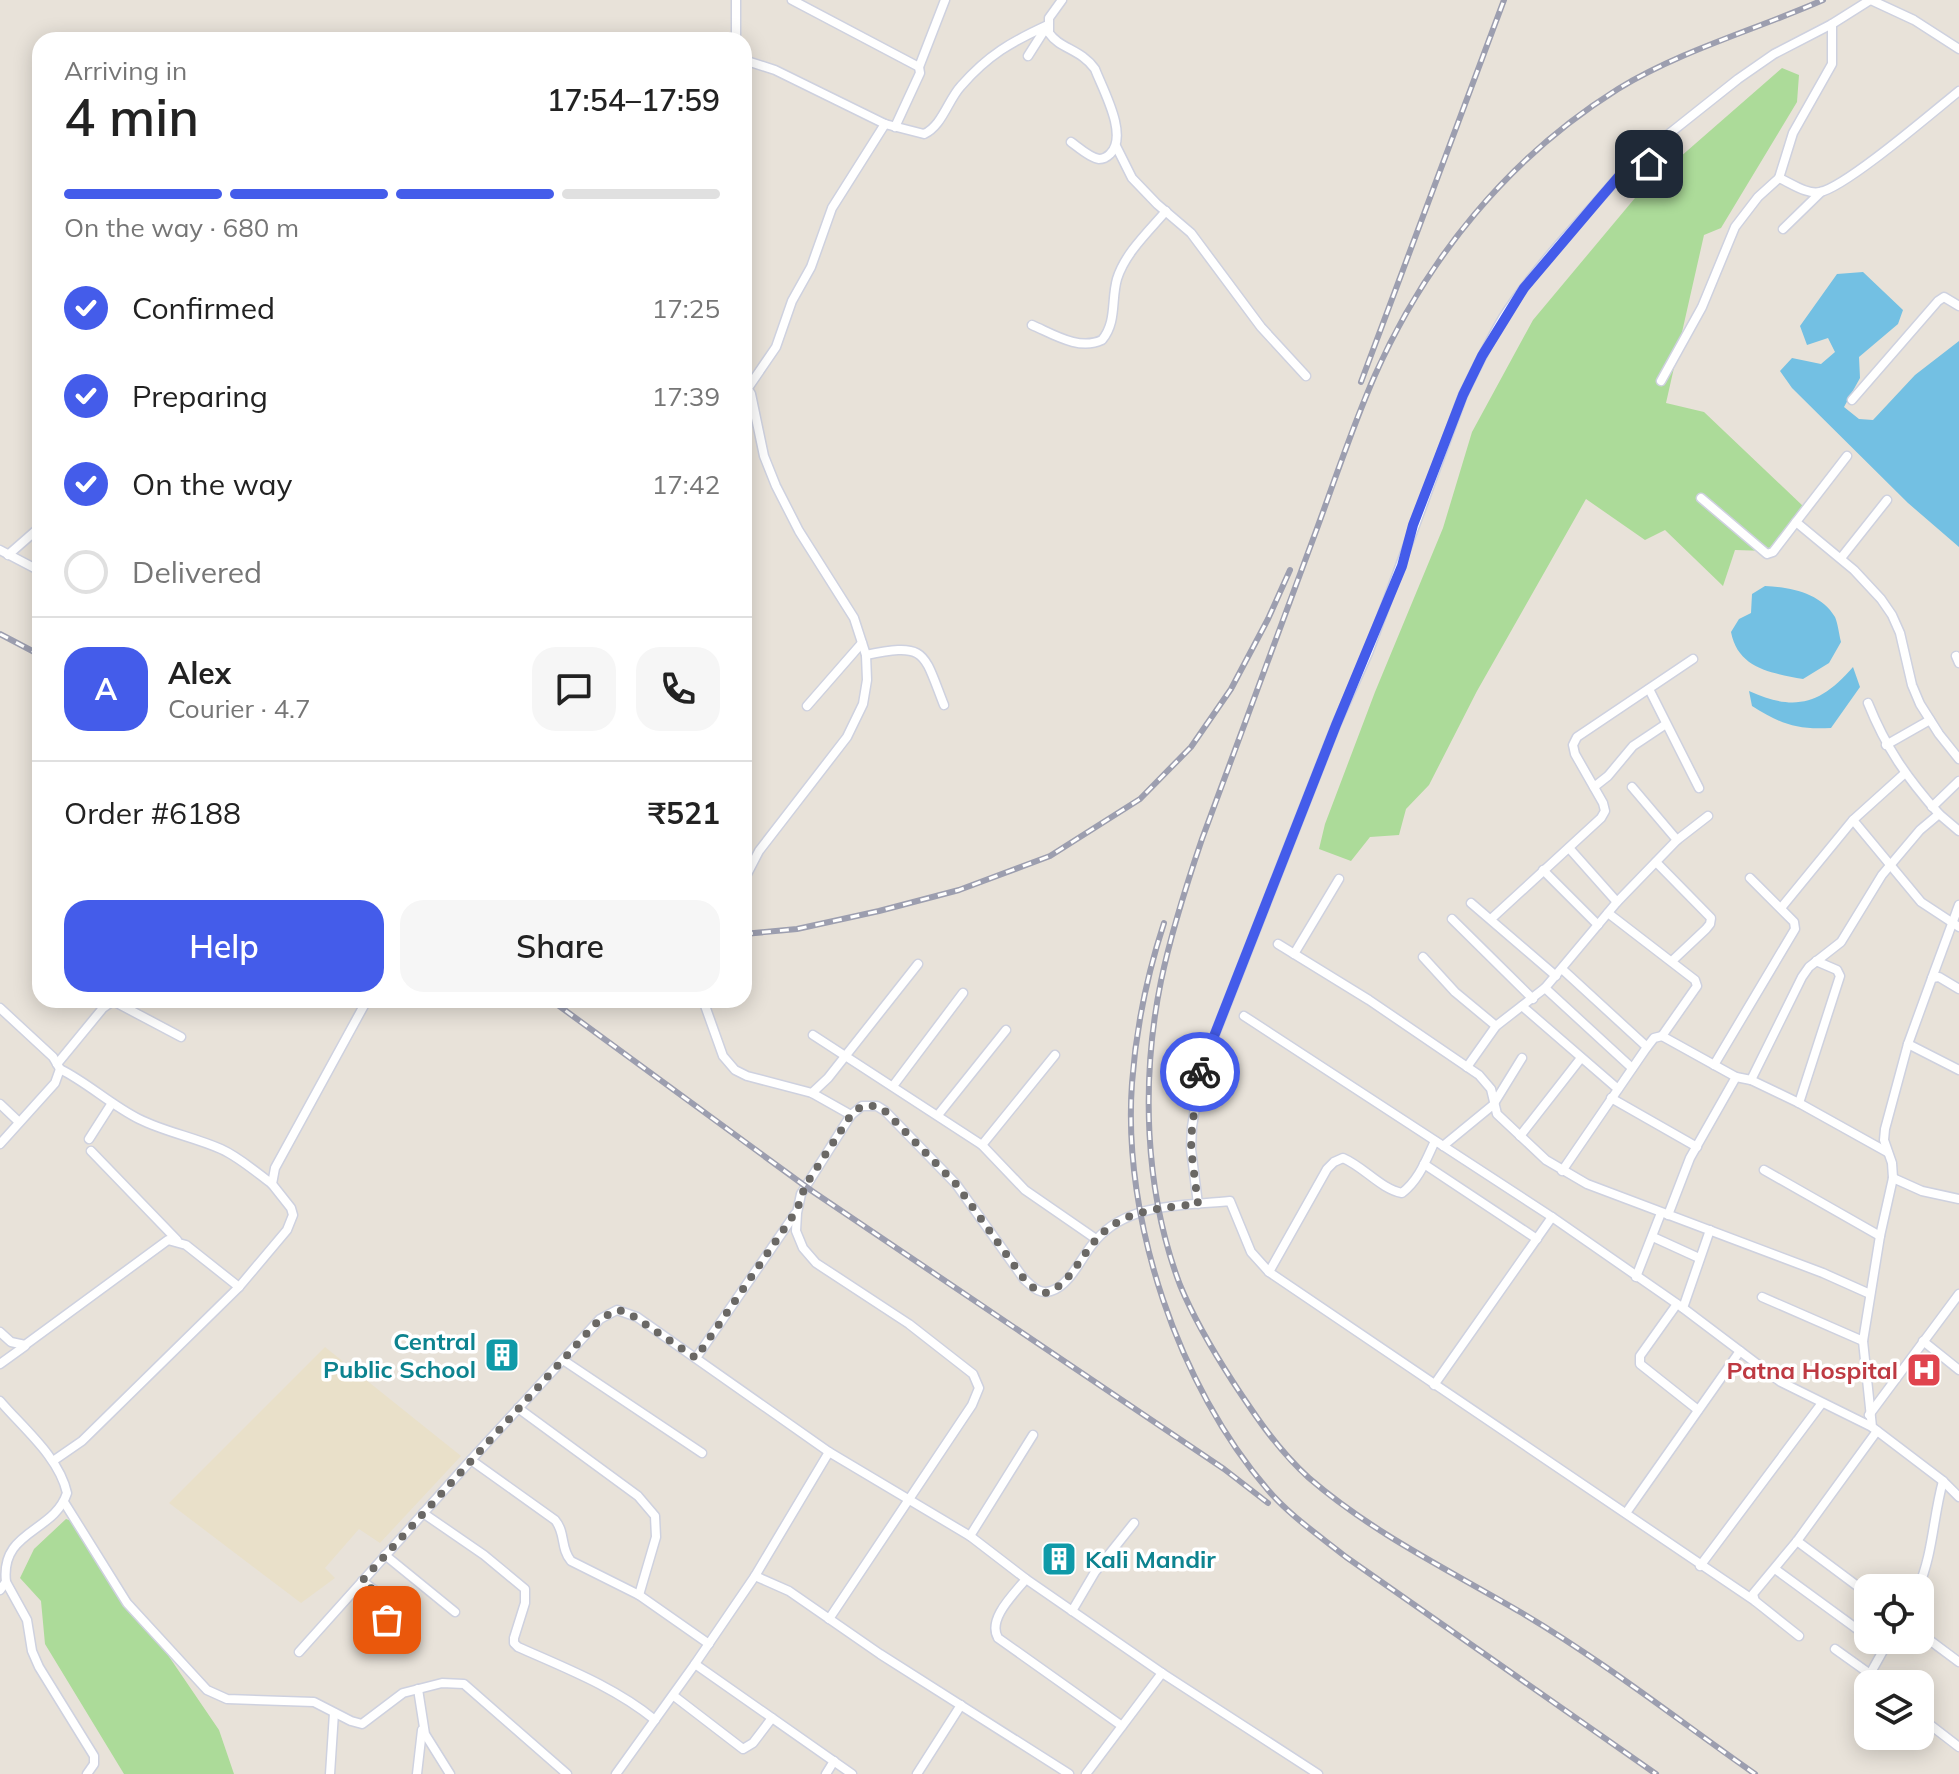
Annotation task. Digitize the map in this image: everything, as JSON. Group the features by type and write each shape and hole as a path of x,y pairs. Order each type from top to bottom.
{"street":[{"path":"736,0 736,32"},
{"path":"792,0 919,67"},
{"path":"752,378 776,347 792,301 811,267 832,208 890,125 920,73 919,67 945,0"},
{"path":"1028,56 1062,0"},
{"path":"1198,1204 1191,1138 1201,1070 1336,725 1397,580 1413,525 1463,395 1482,356 1524,288 1621,174 1643,169 1665,137 1774,54 1870,0 1914,20 1959,49"},
{"path":"1661,381 1702,307 1735,227 1758,197 1779,178 1793,133 1832,64 1832,24"},
{"path":"752,63 775,70 890,125 924,134 932,131 951,97 978,68 1008,43 1048,25"},
{"path":"1048,25 1053,39 1079,52 1095,69 1116,123 1116,146 1132,178 1191,233 1261,327 1306,376"},
{"path":"1783,229 1821,192 1853,174 1959,91"},
{"path":"1071,142 1101,159 1116,146"},
{"path":"1779,178 1810,192 1821,192"},
{"path":"1032,325 1086,345 1102,340 1110,325 1116,283 1123,266 1166,211"},
{"path":"1852,400 1938,301 1944,297 1959,306"},
{"path":"752,409 764,456 776,486 799,531 854,618 866,655 867,680 863,704 847,737 759,851 752,865"},
{"path":"1701,498 1767,554 1773,552 1847,456"},
{"path":"1841,558 1887,500"},
{"path":"1796,522 1869,584 1892,615 1900,633 1912,685 1930,720 1955,747 1959,759"},
{"path":"32,533 4,553 32,567"},
{"path":"807,706 862,643"},
{"path":"866,655 894,649 917,652 926,660 944,705"},
{"path":"1491,919 1605,811 1575,754 1573,745 1577,737 1693,659"},
{"path":"1649,689 1699,788"},
{"path":"1868,703 1886,745 1904,774 1936,811 1959,831"},
{"path":"1886,745 1930,720"},
{"path":"1594,787 1608,776 1633,746 1666,724"},
{"path":"1781,908 1853,820 1904,774"},
{"path":"1751,1080 1802,977 1816,961 1841,942 1873,887 1959,781"},
{"path":"1632,787 1677,840"},
{"path":"1467,1067 1496,1026 1545,988 1617,902 1677,840 1708,816"},
{"path":"1853,820 1921,902 1956,925"},
{"path":"1569,848 1617,902"},
{"path":"1656,862 1711,918 1706,929 1672,961"},
{"path":"1543,870 1598,925"},
{"path":"1714,1065 1793,937 1794,922 1750,878"},
{"path":"1294,954 1339,879"},
{"path":"1471,903 1647,1047"},
{"path":"1874,1429 1869,1415 1863,1341 1893,1178 1885,1129 1908,1044 1932,978 1956,925 1959,905"},
{"path":"1562,1171 1647,1047 1654,1038 1662,1036 1697,986 1695,980 1672,961 1608,913"},
{"path":"1452,919 1533,999"},
{"path":"1278,944 1369,1000 1479,1075 1491,1089 1497,1114 1562,1171 1870,1294"},
{"path":"1423,957 1455,992 1496,1026"},
{"path":"1799,1103 1840,976 1837,970 1816,961"},
{"path":"812,1093 828,1078 918,964"},
{"path":"1932,978 1939,977 1959,989"},
{"path":"1545,988 1632,1068"},
{"path":"893,1086 963,993"},
{"path":"1522,1006 1618,1089"},
{"path":"0,1008 59,1067 112,1103 167,1132 222,1149 272,1184 291,1208 291,1222 239,1287 92,1431 53,1461"},
{"path":"0,1144 55,1083 59,1067 103,1008"},
{"path":"126,1008 181,1037"},
{"path":"272,1184 275,1168 363,1008"},
{"path":"706,1008 723,1056 735,1070 812,1093 851,1115"},
{"path":"1244,1016 1552,1217 1680,1306 1781,1382 1874,1429 1943,1481 1959,1497"},
{"path":"938,1115 1006,1030"},
{"path":"813,1035 982,1145 1025,1190 1096,1239"},
{"path":"1662,1036 1736,1077 1751,1080 1799,1103 1887,1152"},
{"path":"1908,1044 1959,1070"},
{"path":"982,1145 1055,1055"},
{"path":"1269,1272 1327,1169 1334,1162 1343,1158 1354,1162 1394,1191 1402,1193 1410,1187 1439,1144 1493,1105 1522,1058"},
{"path":"1520,1136 1581,1058"},
{"path":"1636,1277 1697,1147 1736,1077"},
{"path":"1611,1098 1697,1147"},
{"path":"89,1139 112,1103"},
{"path":"0,1104 19,1122"},
{"path":"829,1619 978,1395 978,1381 973,1374 909,1324 816,1263 803,1248 796,1231 797,1210 805,1186 851,1115 862,1106 877,1106 898,1123 956,1184 1024,1279 1037,1291 1047,1293 1065,1282 1096,1239 1113,1224 1142,1211 1230,1201 1251,1252 1269,1272 1755,1601 1799,1636"},
{"path":"91,1151 178,1241 239,1287"},
{"path":"1424,1164 1537,1239"},
{"path":"1764,1170 1880,1236"},
{"path":"1893,1178 1922,1191 1959,1199"},
{"path":"696,1358 797,1210"},
{"path":"1434,1385 1552,1217"},
{"path":"1698,1410 1640,1364 1640,1356 1680,1306 1710,1230"},
{"path":"1653,1237 1699,1258"},
{"path":"0,1364 157,1246 168,1240 178,1241"},
{"path":"1869,1415 1959,1295"},
{"path":"1762,1297 1863,1341"},
{"path":"299,1652 600,1319 617,1310 637,1317 829,1452 970,1536 1026,1579 1162,1673 1318,1774"},
{"path":"0,1332 11,1342 25,1345"},
{"path":"1923,1341 1959,1370"},
{"path":"1626,1513 1740,1351"},
{"path":"563,1360 702,1453"},
{"path":"0,1401 53,1461 65,1482 67,1493 64,1502 8,1551 4,1562 6,1582 27,1620 32,1651 39,1667 94,1756 94,1764 87,1774"},
{"path":"1700,1566 1822,1403"},
{"path":"518,1408 638,1496 651,1509 657,1523 656,1537 639,1595"},
{"path":"1755,1601 1753,1594 1797,1541 1874,1429"},
{"path":"970,1536 1033,1435"},
{"path":"616,1774 674,1696 755,1576 829,1452"},
{"path":"471,1460 558,1524 562,1529 564,1550 571,1561 639,1595 709,1644"},
{"path":"1924,1574 1943,1481"},
{"path":"1952,1490 1959,1481"},
{"path":"64,1502 127,1603 207,1690 227,1699 314,1702 362,1724 395,1697 442,1683 464,1684 567,1774"},
{"path":"423,1513 484,1555 525,1589 525,1603 514,1638 518,1647 566,1667 621,1696 655,1720"},
{"path":"1072,1611 1095,1572 1134,1523"},
{"path":"1797,1541 1854,1584"},
{"path":"385,1555 455,1612"},
{"path":"1775,1569 1854,1626"},
{"path":"755,1576 789,1591 1069,1774"},
{"path":"1026,1579 995,1621 994,1631 998,1638 1122,1726"},
{"path":"362,1581 388,1600 393,1609 373,1637"},
{"path":"0,1590 6,1582"},
{"path":"1934,1643 1959,1662"},
{"path":"1835,1649 1864,1670"},
{"path":"695,1664 852,1774"},
{"path":"1086,1774 1162,1673"},
{"path":"417,1774 423,1725 418,1689"},
{"path":"674,1696 743,1749 753,1743 772,1718"},
{"path":"917,1774 961,1705"},
{"path":"330,1774 334,1713"},
{"path":"423,1725 450,1774"},
{"path":"1934,1728 1959,1747"},
{"path":"826,1774 834,1761"},
{"path":"94,1764 101,1774"}],"shaded area":[{"path":"325,1347 461,1456 380,1543 359,1529 325,1568 335,1578 301,1603 169,1503"}],"green space":[{"path":"1782,68 1799,75 1797,102 1721,228 1704,235 1666,403 1704,412 1804,507 1767,551 1735,550 1723,586 1665,530 1645,540 1586,499 1477,691 1429,785 1406,809 1399,835 1370,837 1351,861 1319,849 1325,824 1375,692 1443,528 1472,432 1533,320 1640,192"},
{"path":"66,1519 78,1523 219,1730 234,1774 124,1774 45,1644 41,1601 20,1578 34,1549"}],"water":[{"path":"1863,272 1903,310 1898,324 1859,357 1860,378 1844,407 1859,419 1873,420 1915,375 1959,341 1959,547 1908,503 1792,388 1780,371 1792,358 1821,364 1835,352 1828,338 1807,345 1800,326 1837,274"},
{"path":"1765,586 1794,590 1813,597 1835,617 1841,642 1829,663 1803,679 1758,667 1741,654 1735,644 1731,632 1739,619 1751,613 1752,594"},
{"path":"1853,667 1860,687 1831,728 1789,724 1752,706 1749,691 1780,701 1806,701 1830,689"}],"railway":[{"path":"1361,382 1504,0"},
{"path":"1755,1774 1552,1631 1359,1517 1309,1478 1287,1456 1226,1370 1180,1285 1168,1249 1153,1173 1150,1056 1161,981 1196,857 1357,418 1396,332 1420,291 1475,214 1541,146 1578,116 1618,89 1667,63 1823,0"},
{"path":"752,933 797,929 959,890 1050,856 1140,799 1191,747 1231,689 1290,570"},
{"path":"0,634 32,651"},
{"path":"1164,923 1139,1022 1132,1083 1131,1136 1147,1245 1183,1352 1208,1402 1236,1449 1268,1490 1295,1517 1346,1557 1656,1774"},
{"path":"562,1008 812,1191 1224,1469 1268,1503"}],"way so far":[{"path":"387,1620 393,1609 391,1604 362,1581 600,1319 617,1310 627,1312 696,1358 797,1210 805,1186 851,1115 862,1106 877,1106 898,1123 956,1184 1024,1279 1037,1291 1047,1293 1065,1282 1096,1239 1113,1224 1142,1211 1198,1204 1191,1149 1200,1072"}],"place":[{"name":"Central Public School","path":"502,1355"},
{"name":"Patna Hospital","path":"1924,1370"},
{"name":"Kali Mandir","path":"1059,1559"}],"route":[{"path":"1200,1072 1402,566 1413,525 1463,395 1482,356 1524,288 1621,174 1638,171 1649,164"}]}
